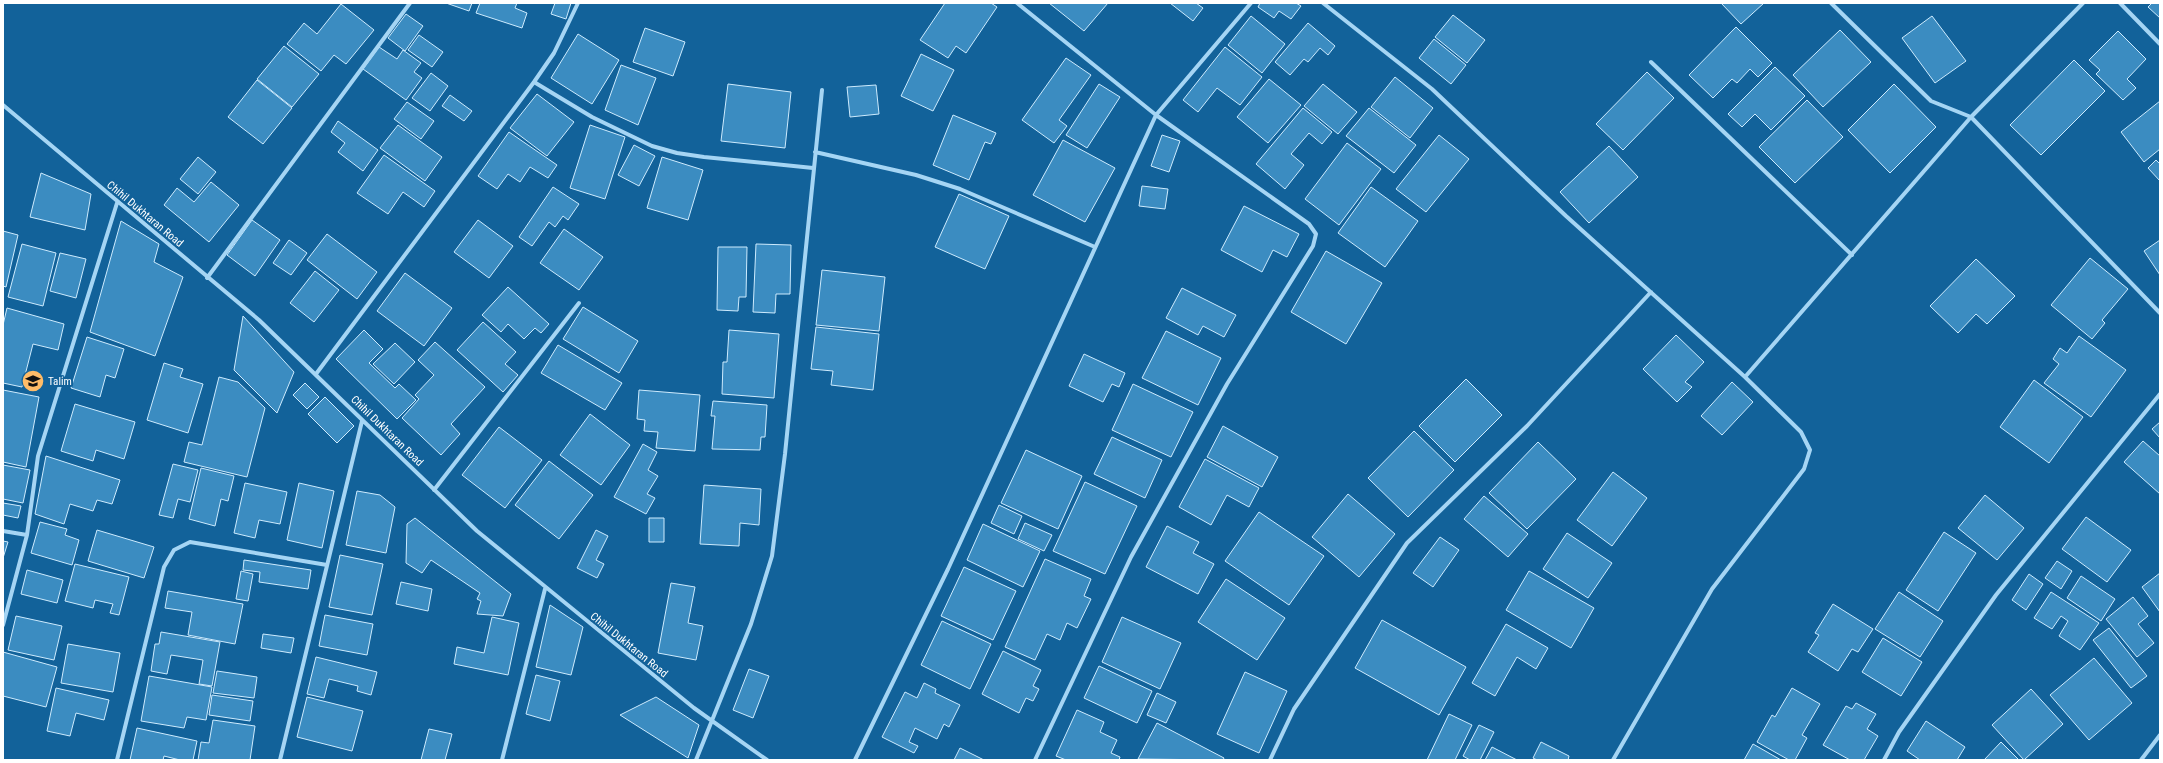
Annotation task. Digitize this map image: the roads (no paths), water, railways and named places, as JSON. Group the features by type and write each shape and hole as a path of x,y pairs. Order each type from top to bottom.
{"street":[{"path":"207,278 410,3"},
{"path":"316,374 534,82 554,53 578,3"},
{"path":"1017,3 1156,115 1309,224 1316,234 1313,246 1227,384 1131,557 1035,760"},
{"path":"855,760 948,569 1156,115 1251,3"},
{"path":"1323,3 1432,89 1566,216 1745,377 1801,432 1810,450 1804,470 1712,589 1613,760"},
{"path":"1831,3 1931,101 1972,117 2160,314"},
{"path":"1745,377 1972,117 2083,3"},
{"path":"2120,3 2160,44"},
{"path":"1651,62 1852,255"},
{"path":"534,82 592,117 652,146 697,156 813,168"},
{"path":"696,760 710,721 751,624 772,556 785,454 822,90"},
{"name":"Chihil Dukhtaran Road","path":"3,105 117,203 259,320 477,531 545,589 710,721 767,760"},
{"path":"815,152 916,175 953,187 1007,208 1095,247"},
{"path":"3,625 27,535 38,456 117,203"},
{"path":"1270,760 1294,709 1407,544 1527,426 1651,292"},
{"path":"434,490 579,304"},
{"path":"1884,760 1899,732 1996,595 2160,394"},
{"path":"280,760 362,421"},
{"path":"3,531 27,535"},
{"path":"117,760 164,567 174,550 190,542 327,565"},
{"path":"502,760 545,589"},
{"path":"2141,760 2160,735"}],"place":[{"name":"Talim","path":"33,381"}]}
